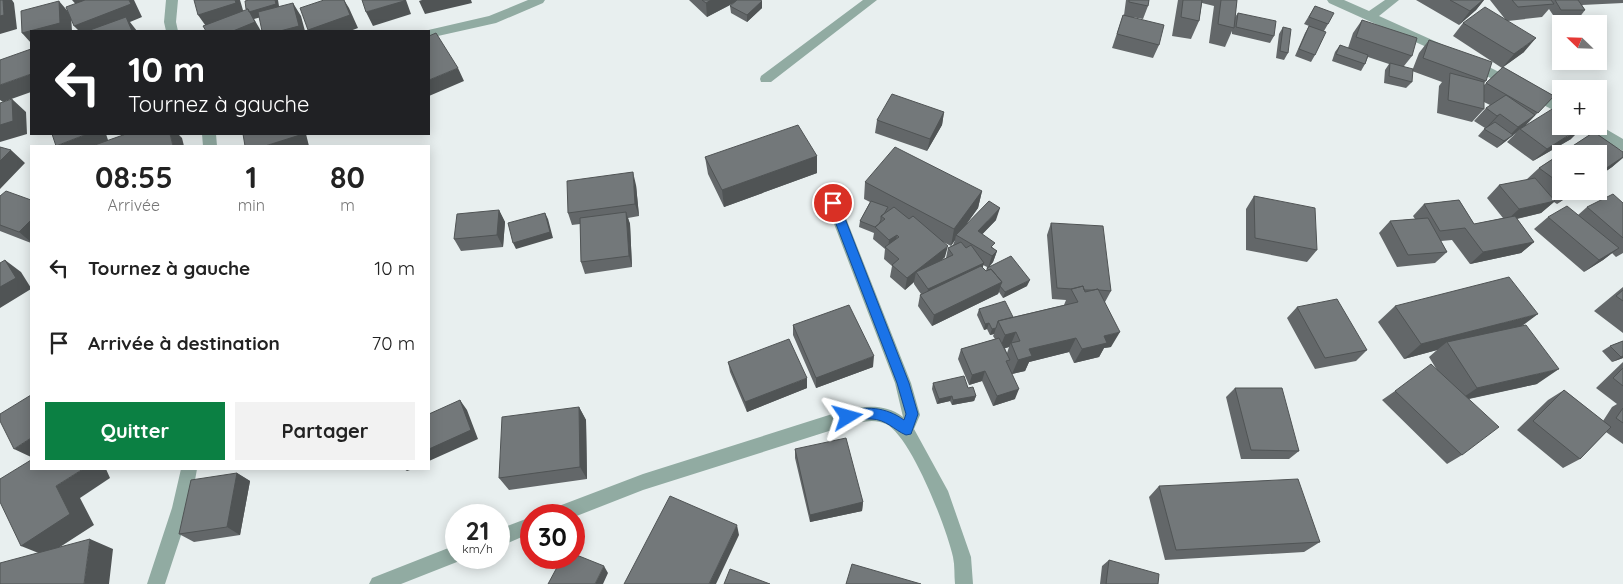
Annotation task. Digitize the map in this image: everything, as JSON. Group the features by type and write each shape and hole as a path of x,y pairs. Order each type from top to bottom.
{"street":[{"path":"172,0 170,22 172,30"},
{"path":"430,34 492,20 539,0"},
{"path":"766,79 872,0"},
{"path":"1333,0 1502,77 1552,104"},
{"path":"1371,16 1392,0"},
{"path":"1605,135 1623,146"},
{"path":"833,203 903,383 912,414 906,430"},
{"path":"585,504 643,482 848,417 871,413 890,418 906,430 939,491 962,557 964,584"},
{"path":"156,584 181,508 189,470"},
{"path":"378,584 445,558"}],"building":[{"path":"0,0 3,0 4,15 0,16"},
{"path":"85,0 129,0 131,4 74,26 66,7"},
{"path":"194,0 235,0 236,3 198,15"},
{"path":"275,0 276,4 249,12 246,9 245,1"},
{"path":"324,0 344,0 350,15 308,30 300,8"},
{"path":"362,0 404,0 404,1 366,12"},
{"path":"737,0 762,1 747,15 730,6"},
{"path":"1129,0 1149,0 1148,6 1129,2"},
{"path":"1183,0 1202,0 1199,21 1181,17"},
{"path":"1221,0 1237,0 1234,28 1218,24"},
{"path":"1450,0 1483,0 1470,11"},
{"path":"1512,0 1551,0 1554,4 1518,7"},
{"path":"1555,0 1578,0 1585,10 1561,10"},
{"path":"59,1 60,23 22,33 21,11"},
{"path":"293,3 299,26 284,30 262,30 258,12"},
{"path":"1315,6 1334,13 1328,24 1309,17"},
{"path":"1485,7 1536,38 1514,54 1463,23"},
{"path":"248,9 255,22 235,30 205,30 203,26"},
{"path":"1238,13 1276,21 1274,36 1236,27"},
{"path":"1123,15 1164,25 1159,45 1117,34"},
{"path":"126,17 132,30 90,30"},
{"path":"1362,20 1417,38 1412,56 1356,37"},
{"path":"1309,26 1326,32 1315,55 1299,49"},
{"path":"1283,27 1291,29 1288,53 1280,51"},
{"path":"436,33 458,68 430,80 430,36"},
{"path":"1429,40 1492,62 1486,81 1423,58"},
{"path":"1340,45 1368,55 1365,64 1336,54"},
{"path":"30,49 30,74 0,85 0,60"},
{"path":"1390,63 1413,69 1412,82 1389,76"},
{"path":"1503,67 1552,95 1552,98 1538,113 1486,83"},
{"path":"1450,73 1484,82 1484,109 1448,100"},
{"path":"892,94 944,112 930,139 877,120"},
{"path":"1506,95 1535,115 1518,127 1500,114 1497,116 1486,108"},
{"path":"12,99 13,121 0,125 0,103"},
{"path":"1552,109 1552,135 1569,135 1547,149 1520,129"},
{"path":"1495,122 1513,135 1504,141 1484,129"},
{"path":"798,125 817,156 722,190 705,157"},
{"path":"52,135 84,135 59,145 56,145"},
{"path":"123,135 170,135 173,145 95,145"},
{"path":"243,135 300,135 268,145 245,145"},
{"path":"1589,135 1598,135 1623,152 1623,157 1607,168 1607,145 1574,145"},
{"path":"0,147 11,150 0,161"},
{"path":"895,147 982,191 954,229 865,182"},
{"path":"1552,159 1552,177 1539,168"},
{"path":"633,172 635,204 568,213 567,181"},
{"path":"1535,178 1552,200 1555,201 1519,209 1499,185"},
{"path":"6,191 30,200 30,221 19,232 0,225 0,196"},
{"path":"1613,194 1623,203 1623,238 1587,207 1601,200 1607,200 1607,197"},
{"path":"1254,196 1315,208 1317,250 1255,238"},
{"path":"1459,200 1474,224 1515,216 1534,242 1483,252 1465,228 1440,231 1424,204"},
{"path":"871,201 888,207 881,216 879,224 875,227 860,221"},
{"path":"989,201 1000,208 978,231 995,243 991,247 997,251 992,256 956,235"},
{"path":"1567,206 1619,248 1599,260 1548,217"},
{"path":"894,207 909,219 913,216 948,246 907,278 892,265 899,259 885,247 899,237 897,235 889,240 875,227 885,219 881,216"},
{"path":"499,210 497,235 454,239 457,214"},
{"path":"626,212 629,256 581,262 580,218"},
{"path":"545,213 550,232 513,243 508,223"},
{"path":"1428,218 1447,252 1408,255 1390,221"},
{"path":"1051,223 1103,226 1111,291 1098,289 1084,290 1083,286 1072,289 1057,288"},
{"path":"961,242 966,248 971,245 984,263 928,289 916,272 953,255 948,248"},
{"path":"1011,256 1030,280 1005,292 1000,286 1002,282 991,269 987,268"},
{"path":"5,260 16,278 0,287 0,263"},
{"path":"981,266 986,271 991,269 1002,282 934,315 920,295"},
{"path":"1509,277 1538,314 1421,344 1395,306"},
{"path":"1083,286 1085,292 1098,289 1120,332 1104,336 1107,343 1082,349 1076,338 1029,349 1032,356 1018,360 1011,343 1020,341 1016,332 1005,335 998,321 1078,302 1071,289"},
{"path":"1623,290 1623,301 1616,296"},
{"path":"1337,299 1367,350 1325,358 1297,307"},
{"path":"1005,301 1013,317 998,321 996,328 992,329 989,323 985,324 979,309"},
{"path":"849,305 874,356 816,378 793,325"},
{"path":"1526,325 1559,369 1477,388 1447,342"},
{"path":"999,338 1010,360 1006,361 1019,389 997,396 985,371 972,375 961,349"},
{"path":"789,339 807,378 745,402 728,362"},
{"path":"1623,341 1623,356 1621,357 1610,346"},
{"path":"1431,364 1499,427 1462,455 1395,391"},
{"path":"1623,368 1623,386 1613,378"},
{"path":"964,376 968,388 973,387 976,396 953,400 952,396 939,399 933,383"},
{"path":"1235,388 1282,388 1299,451 1251,450"},
{"path":"1564,390 1611,427 1580,459 1533,421"},
{"path":"30,396 30,439 14,449 0,421 0,414"},
{"path":"460,400 471,430 430,449 430,414"},
{"path":"579,407 580,467 499,478 502,417"},
{"path":"1623,408 1623,423 1616,418"},
{"path":"846,438 863,502 810,515 795,449"},
{"path":"30,461 30,470 81,470 56,486 70,514 21,546 0,502 0,479"},
{"path":"237,473 227,527 179,534 191,480"},
{"path":"1298,479 1320,542 1176,550 1159,486"},
{"path":"670,496 737,525 709,584 624,584"},
{"path":"90,539 84,584 0,584 0,563"},
{"path":"585,558 604,566 595,584 548,584 556,569 585,569"},
{"path":"1109,560 1159,574 1158,584 1106,584"},
{"path":"852,564 921,584 846,584"},
{"path":"730,569 770,584 724,584"}],"route":[{"path":"833,203 903,383 912,414 906,430 890,418 871,413 848,417"}]}
